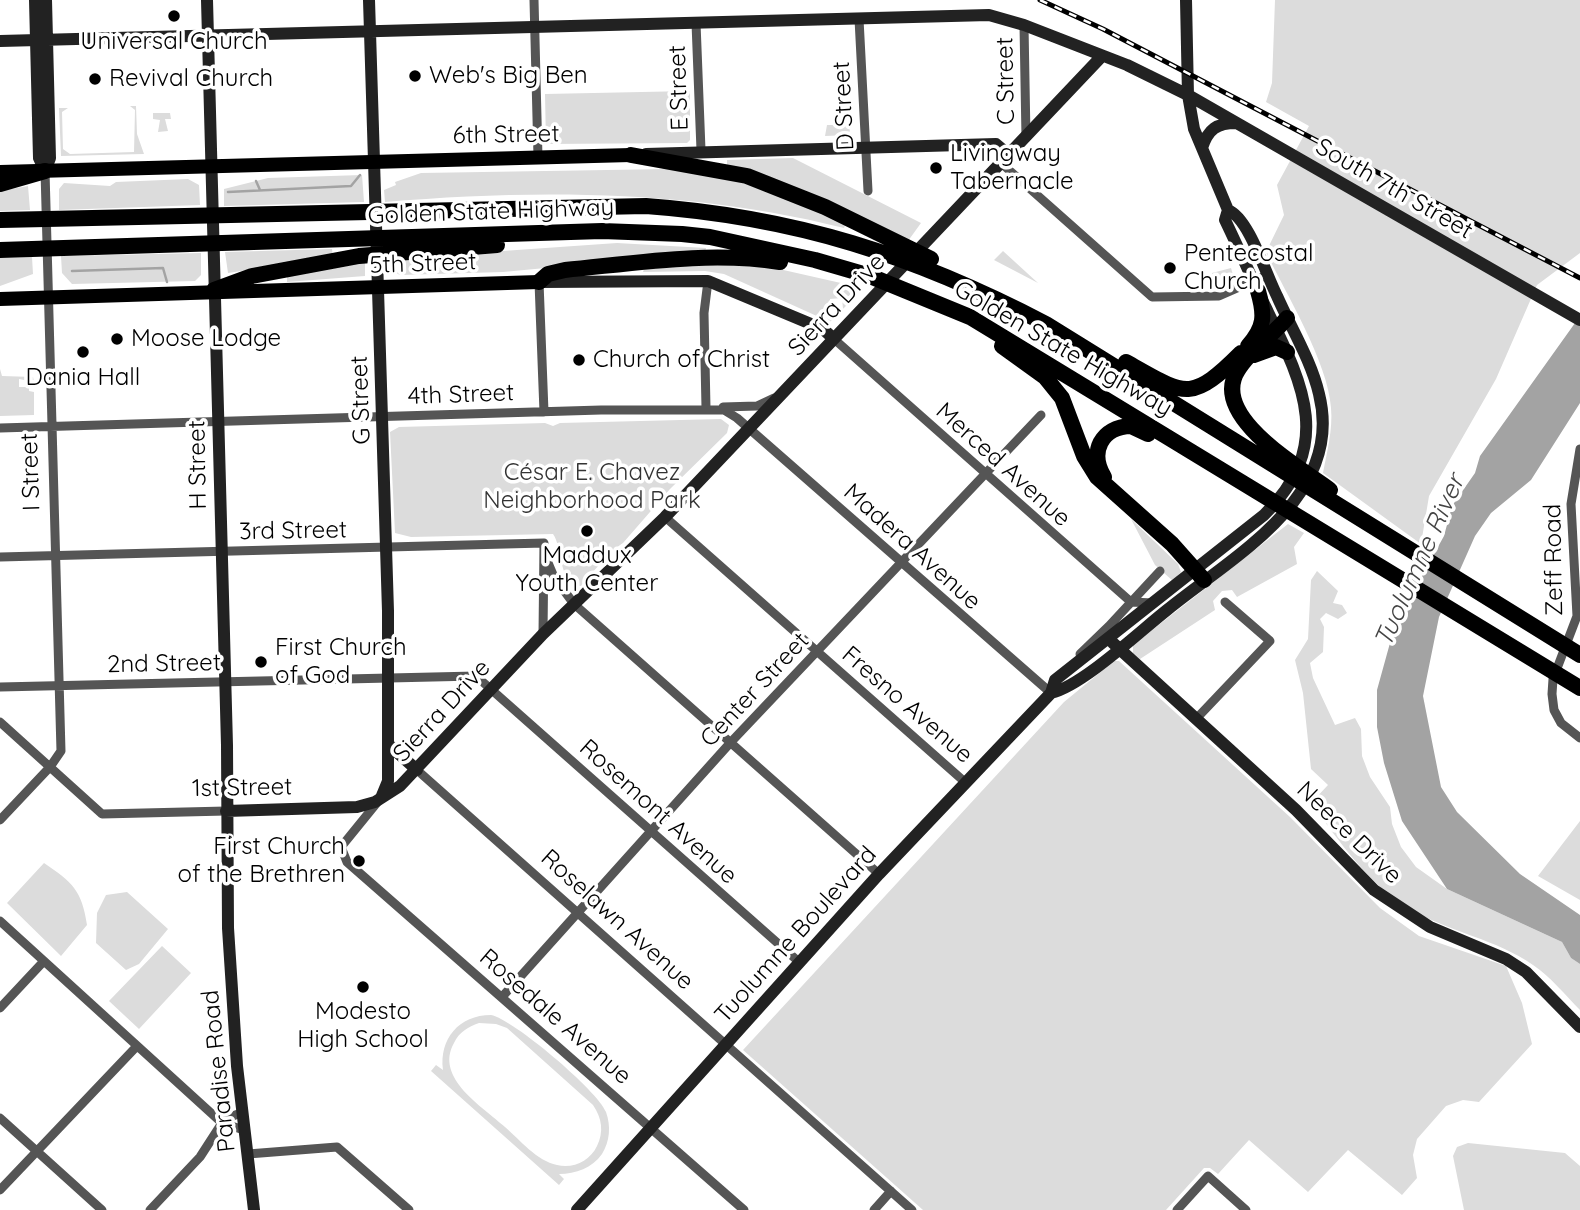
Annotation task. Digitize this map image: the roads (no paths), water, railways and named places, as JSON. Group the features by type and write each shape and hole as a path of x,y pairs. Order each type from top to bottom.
{"highway":[{"path":"631,155 724,170 782,189 934,260 974,286"},
{"path":"0,184 45,171"},
{"name":"Golden State Highway","path":"0,220 646,206 718,213 819,232 876,248 974,286 1046,324 1274,458"},
{"path":"214,290 252,276 359,256 569,239 603,231"},
{"name":"Golden State Highway","path":"0,250 603,231 710,237 815,260 870,276 932,299 993,330 1575,685"},
{"path":"539,282 548,274 565,270 716,256 749,257 870,276"},
{"path":"896,285 985,335 1045,377 1062,398 1090,468 1172,544 1200,575"},
{"path":"1256,286 1264,315 1262,326 1234,377 1235,403 1245,423 1274,458 1380,531 1580,655"},
{"path":"1046,324 1179,389 1190,390 1207,384 1279,324"},
{"path":"1247,353 1276,347 1287,352"},
{"path":"1113,490 1099,466 1098,448 1102,438 1112,429 1131,426 1254,489"}],"main road":[{"name":"I Street","path":"35,0 42,40"},
{"name":"I Street","path":"45,171 39,158 42,40 46,0"},
{"name":"H Street","path":"207,0 228,928"},
{"name":"G Street","path":"369,0 389,676 388,781 381,798"},
{"name":"Tuolumne Boulevard","path":"1051,693 1063,690 1118,649 1274,505 1299,464 1307,430 1305,398 1287,352 1267,275 1239,218 1228,210 1194,129 1188,95 1186,0"},
{"name":"South 7th Street","path":"0,41 989,15 1024,24 1188,95 1580,320"},
{"name":"Sierra Drive","path":"381,798 401,786 543,634 666,517 1102,56"},
{"path":"1202,148 1207,133 1221,123 1237,123"},
{"name":"6th Street","path":"0,172 631,155 701,150 996,144 1005,159"},
{"name":"Tuolumne Boulevard","path":"577,1210 879,874 1051,693 1055,680 1109,631 1200,575 1284,514 1313,468 1321,431 1319,395 1256,286 1225,220 1228,210"},
{"name":"5th Street","path":"0,299 214,290 708,281 823,328 834,339"},
{"name":"Neece Drive","path":"1109,631 1118,649 1296,810 1374,890 1402,912 1430,927 1506,959 1526,972 1580,1027"},
{"name":"Roselawn Avenue","path":"389,746 417,769"},
{"name":"1st Street","path":"226,811 357,807 381,798"},
{"name":"Paradise Road","path":"228,928 241,1113 254,1210"}],"street":[{"path":"534,0 538,157"},
{"name":"D Street","path":"859,19 868,191"},
{"name":"E Street","path":"696,23 701,150"},
{"name":"C Street","path":"1024,24 1026,138"},
{"path":"1005,159 1152,296 1198,299 1219,296 1256,286 1267,275"},
{"name":"I Street","path":"45,171 61,751 50,768"},
{"path":"708,281 704,313 710,408"},
{"path":"539,282 544,412"},
{"name":"Merced Avenue","path":"834,339 1131,602"},
{"name":"4th Street","path":"0,428 757,406 782,393"},
{"name":"4th Street","path":"710,408 732,414 749,429"},
{"name":"Center Street","path":"502,997 731,742 1041,415"},
{"name":"Madera Avenue","path":"749,429 1051,693"},
{"name":"Zeff Road","path":"1580,449 1571,504 1577,615 1552,686 1557,717 1566,729 1580,738"},
{"name":"Fresno Avenue","path":"666,517 966,783"},
{"name":"3rd Street","path":"0,557 387,548 544,548"},
{"path":"544,548 552,573 574,604 879,874"},
{"path":"543,634 544,548"},
{"name":"Tuolumne Boulevard","path":"1109,631 1160,571"},
{"path":"1131,602 1154,603"},
{"path":"1196,719 1270,641 1225,602"},
{"name":"2nd Street","path":"0,687 476,676 492,689"},
{"name":"Rosemont Avenue","path":"492,689 799,962"},
{"path":"0,722 50,768 0,820"},
{"name":"1st Street","path":"50,768 102,814 226,811"},
{"name":"Roselawn Avenue","path":"417,769 912,1210"},
{"name":"Sierra Drive","path":"341,852 344,844 381,798"},
{"name":"Rosedale Avenue","path":"341,852 347,862 744,1210"},
{"path":"0,921 228,1128 244,1130"},
{"path":"0,1007 44,961"},
{"path":"0,1190 137,1046"},
{"path":"150,1210 200,1157 218,1135 227,1118 241,1113"},
{"path":"0,1118 102,1210"},
{"path":"248,1154 337,1146 409,1210"},
{"path":"1177,1210 1208,1176 1246,1210"},
{"path":"874,1210 891,1191"}],"waterway":[{"path":"228,192 351,186 360,175"},
{"path":"256,181 260,190"},
{"path":"72,271 163,268 167,282"}],"railway":[{"path":"1040,0 1103,29 1580,278"}],"place":[{"name":"Universal Church","path":"174,16"},
{"name":"Web's Big Ben","path":"415,76"},
{"name":"Revival Church","path":"95,79"},
{"name":"Livingway Tabernacle","path":"936,168"},
{"name":"Pentecostal Church","path":"1170,268"},
{"name":"Moose Lodge","path":"117,339"},
{"name":"Dania Hall","path":"83,352"},
{"name":"Church of Christ","path":"579,360"},
{"name":"Maddux Youth Center","path":"587,531"},
{"name":"First Church of God","path":"261,662"},
{"name":"First Church of the Brethren","path":"359,861"},
{"name":"Modesto High School","path":"363,987"}],"park label":[{"name":"César E. Chavez Neighborhood Park","path":"592,487"}],"water label":[{"name":"Tuolumne River","path":"1420,561"}]}
